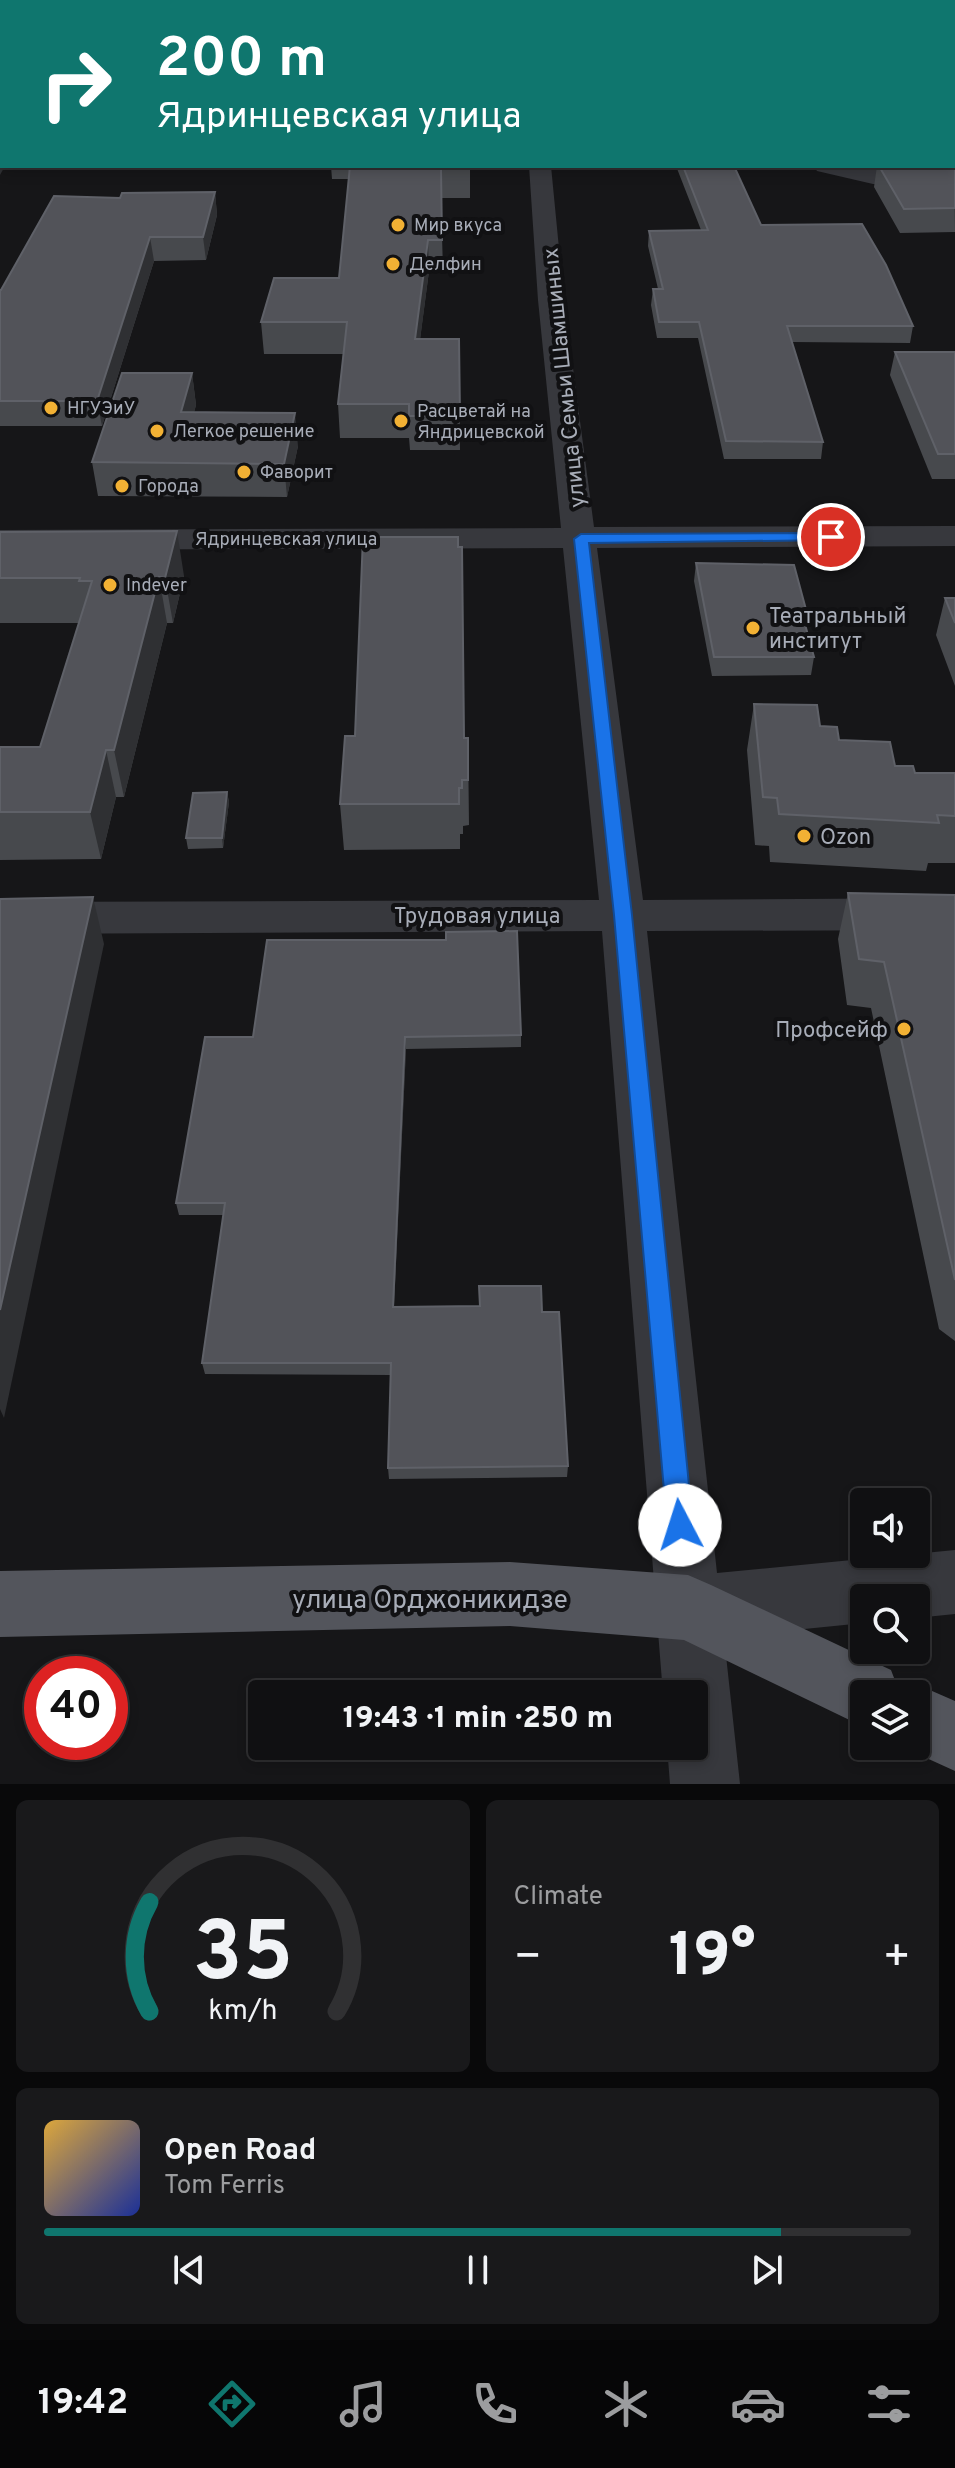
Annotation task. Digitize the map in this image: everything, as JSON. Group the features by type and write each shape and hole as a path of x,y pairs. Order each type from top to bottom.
{"main road":[{"name":"улица Орджоникидзе","path":"0,1604 510,1594 688,1608"},
{"path":"688,1608 850,1686"},
{"path":"930,1725 955,1737"}],"street":[{"name":"улица Семьи Шамшиных","path":"540,168 551,300 623,915 705,1784"},
{"path":"830,168 879,178 955,179"},
{"name":"Ядринцевская улица","path":"0,540 955,536"},
{"name":"Трудовая улица","path":"0,918 955,914"},
{"name":"улица Орджоникидзе","path":"688,1608 955,1582"}],"building":[{"path":"350,168 470,168 441,169 442,240 428,240 415,339 459,339 460,416 409,416 409,404 338,404 347,322 261,322 274,278 339,278"},
{"path":"684,168 735,168 761,225 862,224 886,265 913,326 787,326 823,442 726,441 699,322 659,322 653,289 663,289 649,231 708,230"},
{"path":"880,168 955,168 955,208 904,209"},
{"path":"215,192 203,237 150,237 97,401 0,401 0,290 54,196 120,198 122,193"},
{"path":"895,352 955,352 955,454 938,454"},
{"path":"122,373 192,373 181,412 295,413 284,464 92,462"},
{"path":"177,531 165,578 159,577 114,750 106,750 90,812 0,812 0,747 40,747 92,581 79,581 80,578 0,578 0,532"},
{"path":"363,537 458,537 458,547 462,547 464,738 468,738 468,780 462,780 462,788 459,788 459,804 340,804 345,736 355,736"},
{"name":"Театральный институт","path":"696,563 794,565 808,617 803,617 814,657 714,657"},
{"path":"945,598 955,598 955,623"},
{"path":"754,704 817,705 820,726 837,727 839,740 890,742 895,766 913,766 915,773 955,773 955,816 937,815 939,823 779,814 777,798 763,797"},
{"path":"227,792 222,838 186,838 193,793"},
{"path":"848,893 955,895 955,1280 884,962 859,959"},
{"path":"93,897 0,1310 0,899"},
{"path":"517,931 521,1035 405,1037 393,1307 480,1306 479,1286 541,1286 542,1312 559,1312 568,1466 388,1468 391,1363 202,1363 225,1203 176,1203 205,1037 253,1037 267,940 446,940 446,932"}],"place":[{"name":"Мир вкуса","path":"398,225"},
{"name":"Делфин","path":"393,264"},
{"name":"НГУЭиУ","path":"51,408"},
{"name":"Расцветай на Яндрицевской","path":"401,421"},
{"name":"Легкое решение","path":"157,431"},
{"name":"Фаворит","path":"244,472"},
{"name":"Города","path":"122,486"},
{"name":"Indever","path":"110,585"},
{"name":"Театральный институт","path":"753,628"},
{"name":"Ozon","path":"804,836"},
{"name":"Профсейф","path":"904,1029"}],"route":[{"path":"680,1525 623,915 581,539 831,537"}]}
